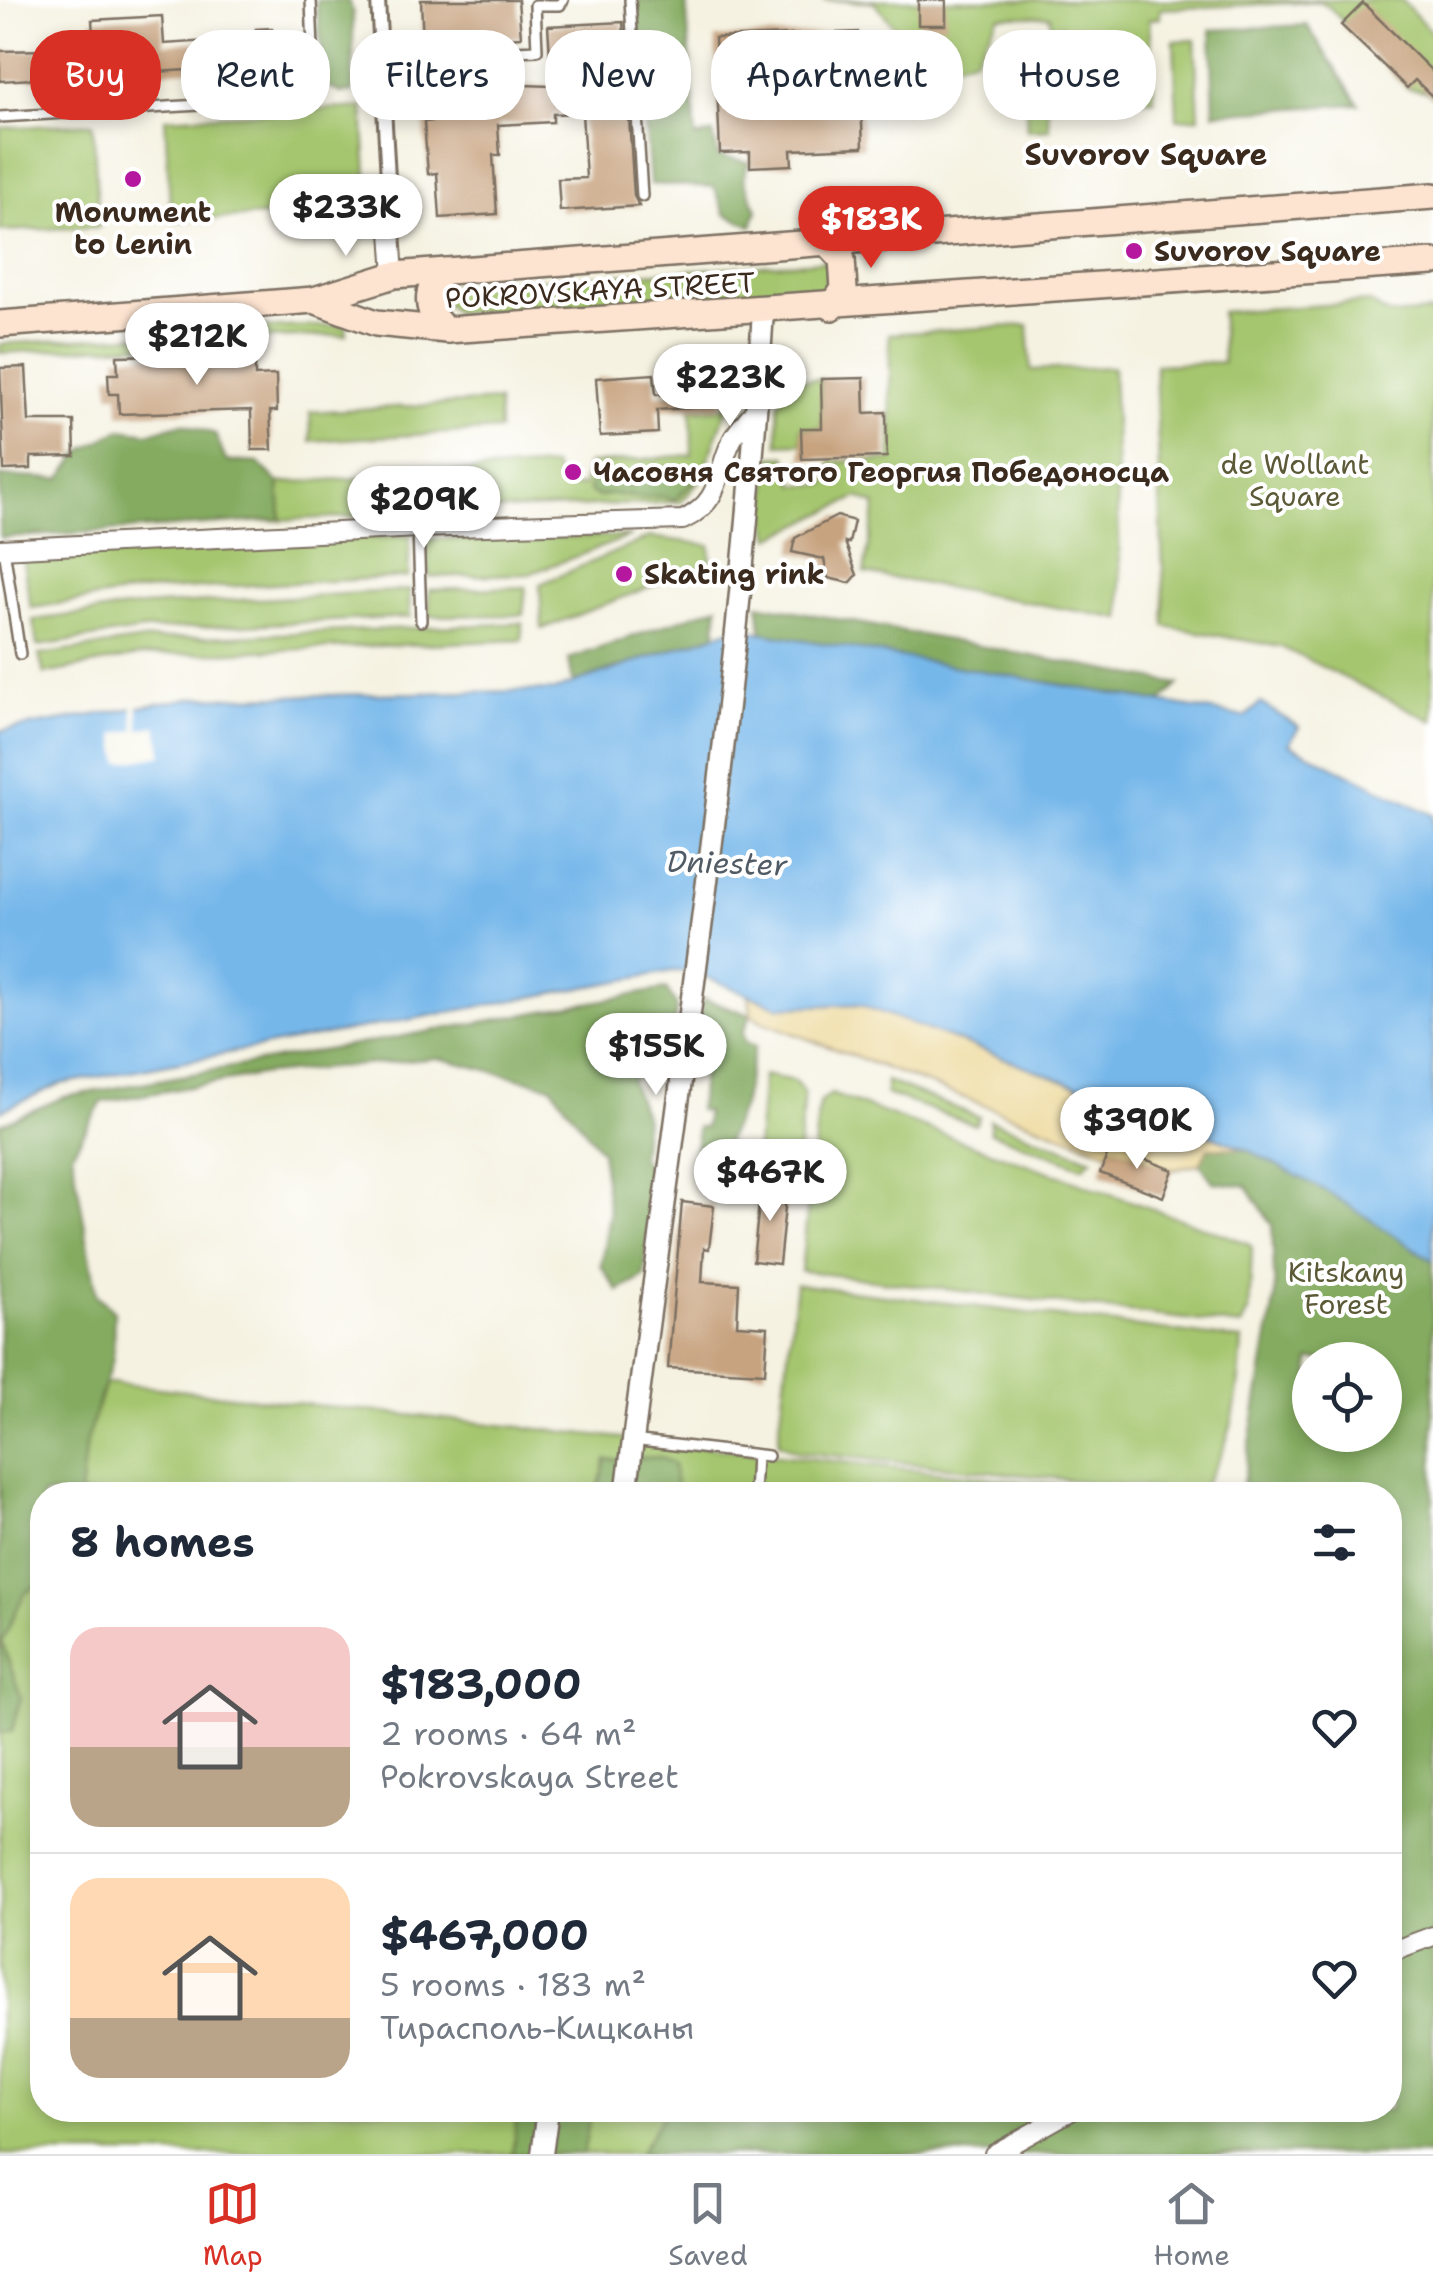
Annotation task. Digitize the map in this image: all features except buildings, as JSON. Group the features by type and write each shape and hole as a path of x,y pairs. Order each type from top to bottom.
{"main road":[{"path":"827,243 1433,196"},
{"path":"827,243 842,259 844,288 832,307"},
{"name":"POKROVSKAYA STREET","path":"0,324 314,300 394,275 827,243"},
{"name":"POKROVSKAYA STREET","path":"314,300 376,323 447,330 832,307 1433,262"},
{"path":"445,271 434,279 430,294 432,315 447,330"}],"street":[{"path":"378,0 394,275"},
{"path":"627,1482 688,1043 747,556 763,310"},
{"path":"2,549 418,528 683,520 703,510 716,488 732,440 756,407"},
{"path":"1402,1948 1433,1936"},
{"path":"542,2154 546,2122"},
{"path":"994,2154 1052,2122"}],"lane":[{"path":"0,117 315,98 311,0"},
{"path":"525,51 537,50 535,5 560,5 563,0"},
{"path":"630,0 642,196"},
{"path":"418,528 421,621"},
{"path":"2,549 20,654"},
{"path":"632,1440 768,1456"},
{"path":"755,1482 756,1455"}],"green space":[{"path":"316,0 348,0 353,12 350,92 330,88 330,30 319,30"},
{"path":"636,0 686,0 688,30 638,30"},
{"path":"823,0 1402,0 1433,34 1433,97 1426,91 1407,88 1329,7 1318,2 1160,9 1160,18 1149,19 1150,30 1062,30 1062,26 1051,26 1050,16 999,16 991,30 983,30 983,44 975,58 963,61 963,30 897,30 874,2"},
{"path":"1307,25 1359,104 1214,113 1211,30"},
{"path":"1195,40 1199,118 1177,119 1174,41"},
{"path":"691,69 696,138 713,133 718,156 748,162 744,180 757,210 752,226 725,214 714,187 650,184 645,120 691,120"},
{"path":"350,108 350,120 364,120 369,210 171,221 165,118 330,120 330,109"},
{"path":"1026,120 1048,120 1049,129 1027,130"},
{"path":"93,123 99,227 0,231 0,128"},
{"path":"823,261 830,264 834,283 824,291 456,313 443,302 450,286"},
{"name":"de Wollant Square","path":"1370,302 1389,315 1433,312 1433,721 1281,647 1165,626 1155,365 1223,362 1221,312"},
{"path":"346,325 347,335 222,340 222,329"},
{"path":"1028,325 1031,370 1113,367 1122,619 864,573 876,505 858,497 771,538 765,513 770,457 786,456 795,485 826,484 831,462 892,460 889,334"},
{"path":"205,331 205,342 0,353 0,344"},
{"path":"821,379 822,428 801,428 802,443 778,444 778,407 787,380"},
{"path":"733,393 700,481 681,502 281,520 279,483 553,466 563,488 583,486 588,464 692,455 691,410 723,408"},
{"path":"498,401 499,430 311,441 310,412"},
{"path":"182,423 215,434 226,461 259,463 279,483 281,520 0,538 0,476 60,479 82,451 121,429 149,433"},
{"path":"677,467 694,482 674,500 599,497 589,491 592,473 608,471 629,487 646,469"},
{"path":"410,535 408,577 143,591 31,608 22,556"},
{"path":"631,536 529,574 429,577 427,539"},
{"name":"Skating rink","path":"650,537 710,545 711,563 542,629 540,584"},
{"path":"526,587 523,615 429,616 429,590"},
{"path":"409,590 410,617 144,630 37,646 33,620 143,606"},
{"path":"758,604 1179,684 1161,702 762,633"},
{"path":"718,606 716,634 573,683 569,659"},
{"path":"522,623 522,640 138,656 44,674 39,655 144,640"},
{"path":"666,989 677,1006 667,1058 645,1060 631,1081 645,1118 641,1158 655,1176 644,1277 618,1291 601,1266 609,1213 601,1151 551,1086 438,1058 266,1074 102,1102 72,1153 97,1295 114,1311 113,1359 86,1441 81,1482 30,1482 30,1590 24,1594 2,1642 21,1697 12,1731 0,1733 0,1124 64,1097"},
{"path":"703,999 751,1015 743,1032 745,1042 755,1046 742,1106 711,1178 694,1176 697,1127 705,1127 706,1112 698,1110 706,1045 697,1044"},
{"path":"763,1075 794,1081 804,1093 797,1168 787,1176 755,1169"},
{"path":"886,1081 979,1117 975,1125 886,1094"},
{"path":"831,1094 1248,1243 1252,1248 1249,1310 1241,1326 801,1271 818,1112 820,1102"},
{"path":"990,1120 1092,1159 1083,1167 990,1132"},
{"name":"Kitskany Forest","path":"1208,1148 1246,1149 1330,1193 1433,1261 1433,2154 639,2154 659,2122 1402,2122 1402,1482 1243,1482 1275,1296 1272,1225 1247,1186 1213,1182 1200,1164"},
{"path":"796,1284 1242,1340 1232,1420 1220,1458 1206,1482 1091,1482 799,1452 778,1443"},
{"path":"112,1383 1029,1482 30,1482 30,2122 1402,2122 1433,2154 0,2154 0,1409 43,1394"},
{"path":"659,1457 673,1463 675,1482 600,1482 606,1460"},
{"path":"516,2122 589,2122 583,2154 512,2154"}],"sand":[{"path":"749,995 779,1007 859,1004 1246,1149 1208,1148 1200,1164 1173,1170 1111,1146 1108,1152 763,1022 751,1015"}],"water":[{"name":"Dniester","path":"735,628 1245,717 1260,703 1299,727 1289,744 1433,815 1433,1261 1330,1193 1246,1149 859,1004 779,1007 694,972 673,971 60,1084 0,1111 0,731 192,698 555,690"}],"pier":[{"path":"137,702 140,729 157,726 163,755 120,763 115,734 135,730 132,703"}],"place":[{"name":"Monument to Lenin","path":"133,179"},
{"name":"Suvorov Square","path":"1134,251"},
{"name":"Часовня Святого Георгия Победоносца","path":"573,472"},
{"name":"Skating rink","path":"624,574"}],"district":[{"name":"Suvorov Square","path":"1146,154"}]}
